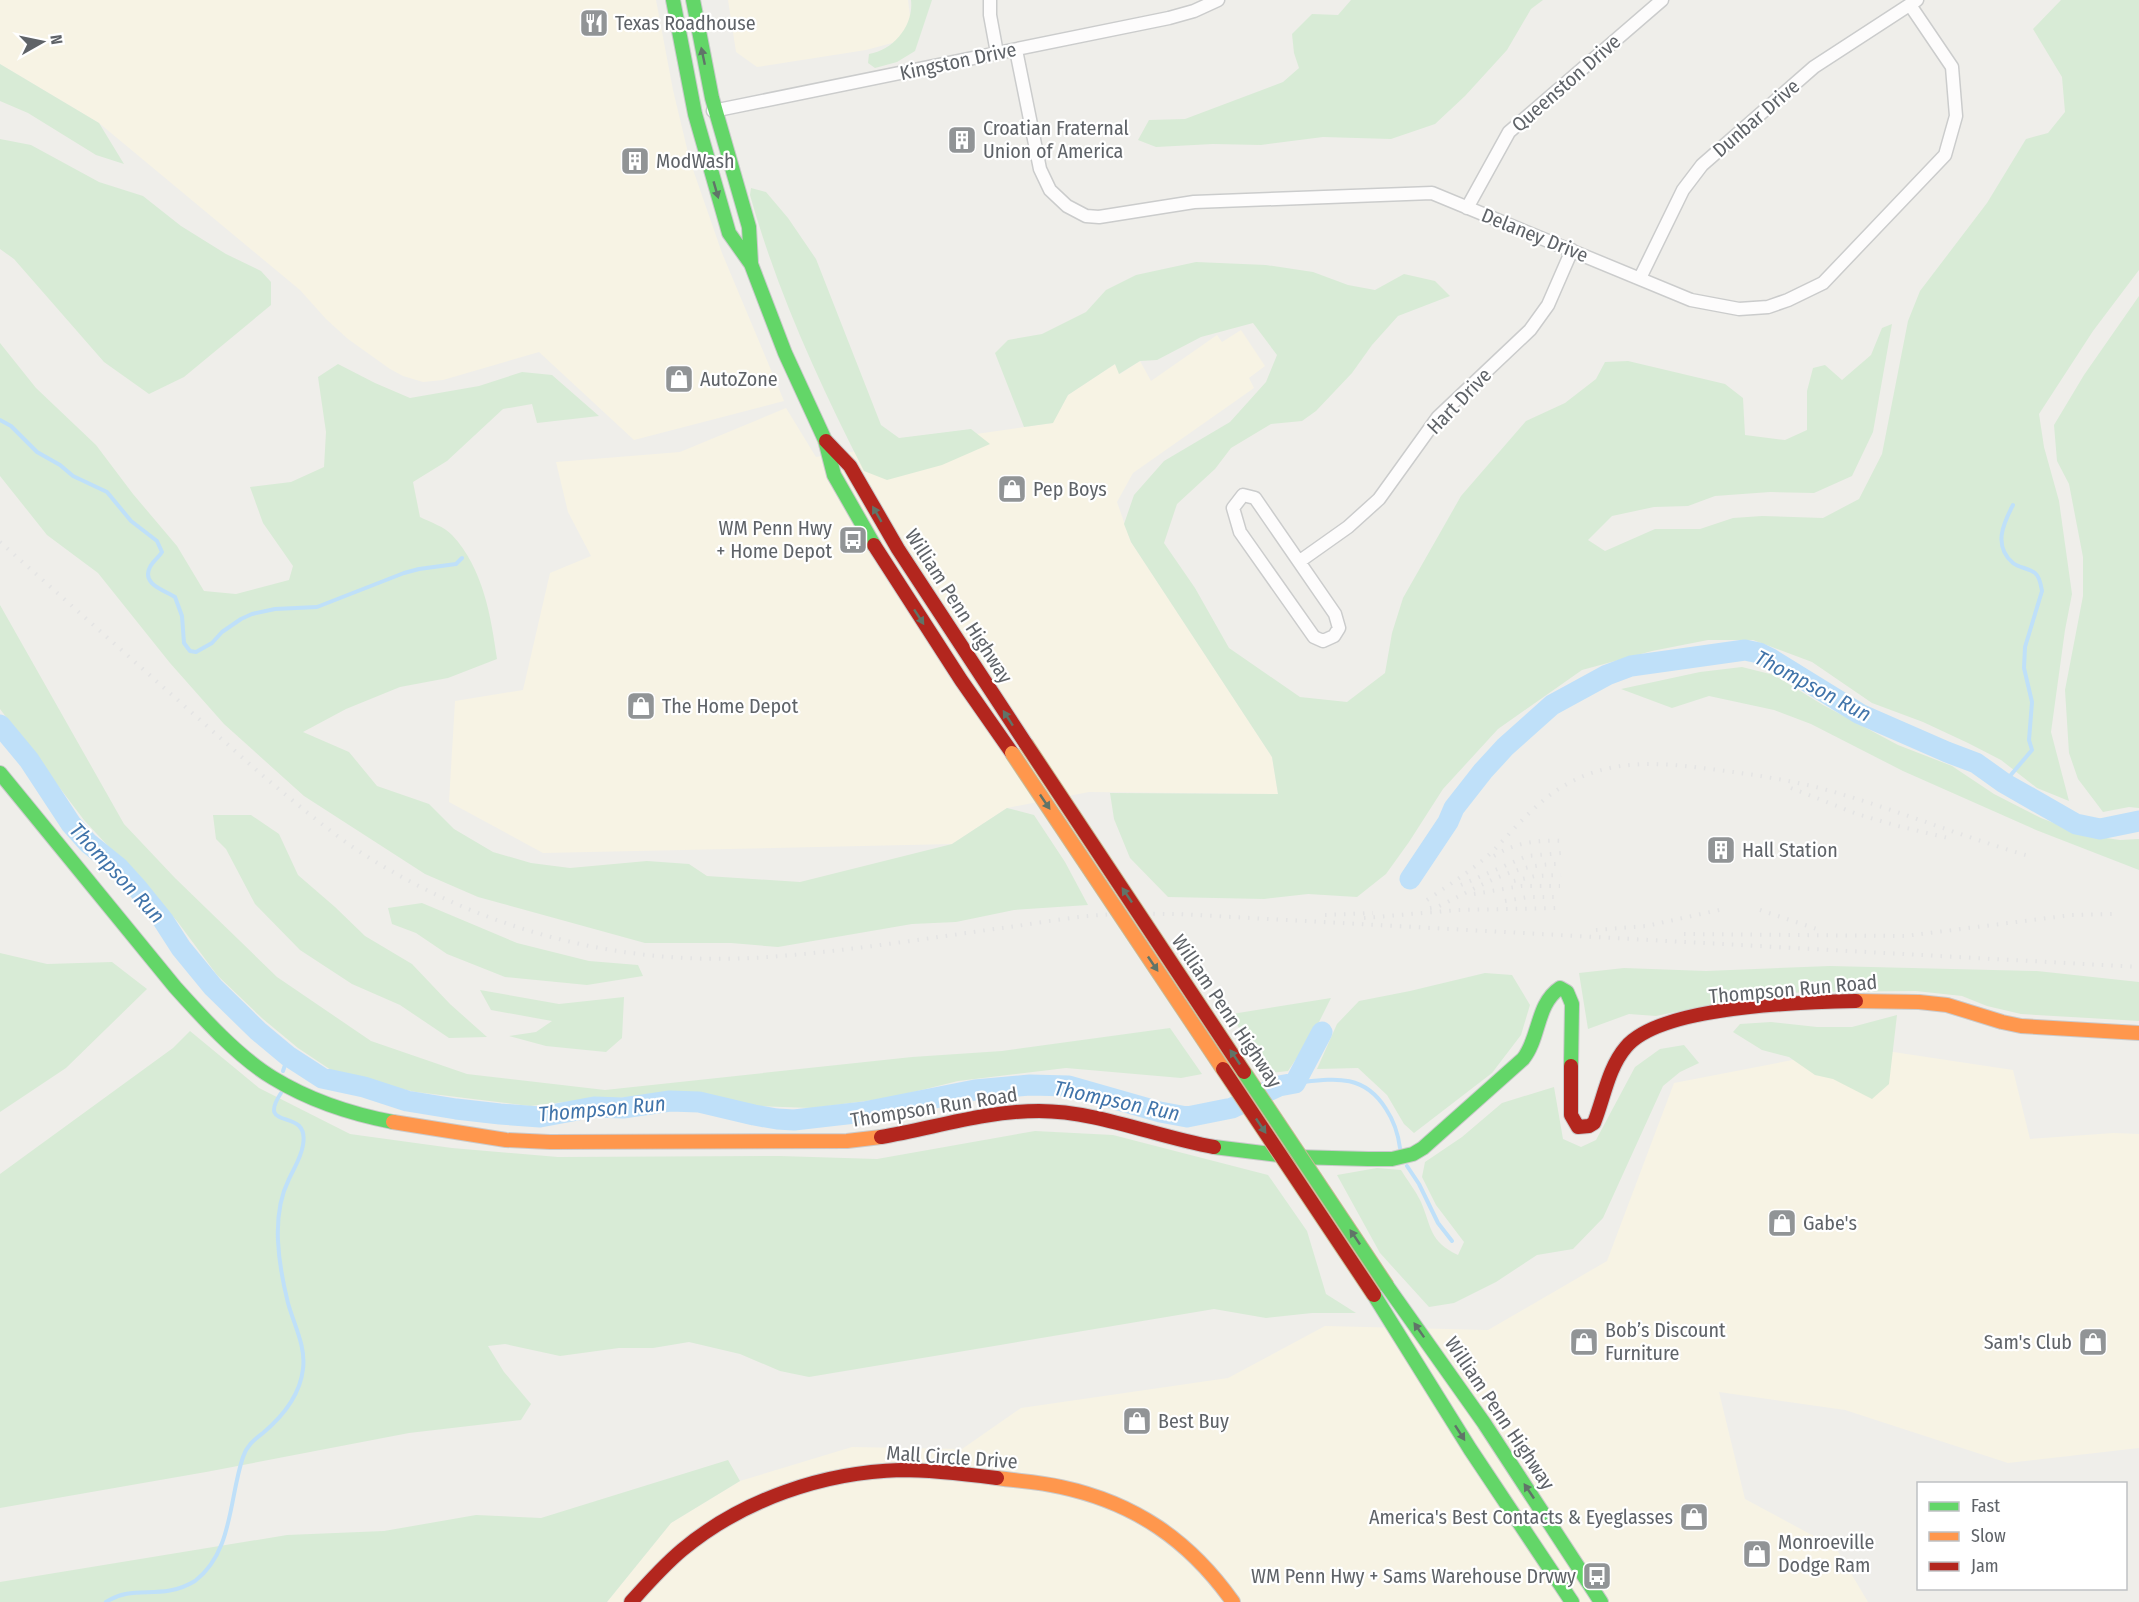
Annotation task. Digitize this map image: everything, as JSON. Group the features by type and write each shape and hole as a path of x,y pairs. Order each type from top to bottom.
{"main road":[{"name":"William Penn Highway","path":"673,0 695,114 729,233 751,264 785,353 825,440 834,475 862,528 1374,1295 1460,1434 1572,1602"},
{"name":"William Penn Highway","path":"693,0 716,111 748,227 751,264"},
{"name":"William Penn Highway","path":"825,440 850,466 897,549 1388,1286 1484,1423 1601,1602"},
{"name":"Thompson Run Road","path":"0,773 175,987 226,1041 249,1060 292,1089 330,1105 386,1121 479,1137 550,1142 847,1141 890,1137 1004,1112 1041,1111 1090,1116 1199,1144 1255,1154 1392,1160 1404,1158 1423,1148 1518,1065 1531,1048 1547,1001 1555,990 1560,988 1567,992 1572,1005 1571,1115 1578,1126 1583,1127 1594,1123 1619,1056 1633,1040 1644,1031 1659,1025 1702,1016 1784,1005 1888,1000 1948,1006 2017,1026 2139,1034"},
{"name":"Mall Circle Drive","path":"631,1602 663,1565 694,1539 755,1503 795,1488 844,1475 909,1470 967,1474 1061,1487 1117,1504 1152,1522 1183,1544 1211,1572 1233,1602"}],"street":[{"path":"990,0 990,15 997,53"},
{"name":"Kingston Drive","path":"695,114 1176,17 1218,0"},
{"name":"Queenston Drive","path":"1467,208 1509,132 1662,0"},
{"name":"Delaney Drive","path":"1016,50 1044,180 1057,198 1086,216 1112,217 1194,202 1432,194 1691,300 1739,309 1768,307 1823,283 1945,154 1956,116 1952,67 1913,2"},
{"name":"Dunbar Drive","path":"1640,278 1683,190 1702,165 1814,67 1913,2"},
{"name":"Hart Drive","path":"1299,561 1348,527 1379,499 1438,417 1530,330 1548,305 1572,250"},
{"path":"1243,495 1255,498 1299,561 1335,614 1338,628 1334,636 1323,641 1314,637 1240,532 1233,508 1243,495"}],"shaded area":[{"path":"0,0 656,0 673,90 690,161 722,253 784,401 634,440 539,352 443,380 423,382 403,376 348,339 300,290 99,123 0,64"},
{"path":"728,0 908,0 912,32 907,39 866,50 757,67 736,52"},
{"path":"1241,330 1265,366 1249,378 1254,388 1133,473 1117,502 1131,542 1272,757 1278,794 1089,792 1007,808 952,844 543,853 449,802 455,701 523,690 550,573 591,556 568,512 556,462 680,452 786,408 816,457 1052,423 1068,395 1115,364 1120,374 1140,361 1151,381 1217,335 1222,342"},
{"path":"1860,1047 2013,1070 2030,1139 2114,1133 2139,1134 2139,1448 2008,1463 1845,1410 1719,1392 1745,1499 1836,1548 1868,1602 607,1602 671,1523 740,1481 852,1447 962,1449 1021,1408 1228,1378 1325,1326 1488,1330 1607,1261 1674,1083"}],"green space":[{"path":"911,0 932,0 915,51 897,62 875,68 868,63 869,54 887,47 900,35 909,18"},
{"path":"1351,0 1543,0 1531,9 1507,50 1465,96 1435,124 1391,139 1323,137 1261,145 1213,144 1156,147 1138,140 1149,120 1185,119 1283,82 1299,68 1294,53 1292,34 1312,14 1338,15"},
{"path":"2061,0 2139,0 2139,270 2093,331 2039,414 2044,447 2059,501 2072,594 2051,732 2069,801 2037,788 2001,760 1968,743 1923,722 1872,703 1812,662 1753,640 1708,640 1652,651 1582,670 1498,729 1443,789 1386,874 1357,897 1308,894 1264,899 1168,897 1130,858 1114,819 1110,793 1278,794 1272,757 1131,542 1124,524 1134,495 1164,461 1230,422 1266,382 1277,355 1253,323 1201,337 1157,360 1140,361 1119,374 1115,364 1068,395 1053,423 1024,427 995,353 1008,340 1042,334 1086,312 1106,290 1136,275 1196,262 1266,265 1313,272 1348,285 1375,290 1404,274 1435,281 1450,296 1398,316 1372,345 1352,373 1316,411 1302,421 1271,424 1231,448 1215,469 1177,504 1164,543 1195,588 1229,648 1300,697 1347,702 1385,673 1392,633 1403,598 1461,496 1526,421 1565,403 1596,379 1605,362 1628,361 1725,384 1743,398 1745,435 1785,440 1807,430 1807,391 1813,368 1825,365 1842,380 1871,355 1882,328 1892,324 1873,432 1852,476 1814,493 1770,492 1715,496 1688,506 1654,507 1612,516 1588,540 1605,551 1655,529 1700,529 1733,518 1762,516 1823,518 1859,499 1882,454 1908,321 1920,291 1987,203 2026,139 2048,133 2065,112 2062,77 2033,29"},
{"path":"0,64 99,123 124,164 96,155 28,113 0,101"},
{"path":"0,139 31,145 99,182 143,196 181,226 226,254 261,271 271,282 271,305 184,377 149,394 104,362 14,259 0,249"},
{"path":"751,188 766,192 788,218 816,259 881,425 899,438 971,429 990,444 942,465 887,480 864,471 815,369 786,301 761,231 750,195"},
{"path":"2139,296 2139,808 2129,807 2103,812 2078,779 2069,753 2065,690 2083,596 2083,557 2069,484 2057,461 2054,425 2084,375"},
{"path":"0,343 36,388 96,445 177,546 204,591 236,594 289,580 293,566 263,523 250,487 291,482 324,467 326,432 318,377 338,364 410,398 479,386 522,372 552,375 599,416 537,423 532,404 503,409 447,461 413,482 420,517 449,532 463,548 471,562 484,593 497,659 448,678 400,687 346,709 303,732 349,752 377,786 429,804 454,829 493,852 531,863 570,868 647,861 689,864 707,876 800,882 952,844 1007,808 1034,815 1065,862 1088,905 1014,910 956,922 912,924 778,947 731,943 645,943 478,897 425,874 304,796 224,724 170,663 98,573 47,535 0,476"},
{"path":"0,605 124,824 175,878 277,977 371,1041 467,1074 605,1090 912,1057 1002,1051 1170,1028 1202,1074 1181,1078 1066,1068 958,1081 889,1098 812,1108 756,1106 704,1093 581,1100 530,1106 416,1092 340,1076 298,1048 263,1019 217,975 177,921 84,820 0,709"},
{"path":"1742,667 1774,675 1823,705 1898,745 1952,766 1994,794 2041,818 2085,835 2120,840 2139,839 2139,870 2036,830 1903,771 1811,724 1774,710 1709,696 1672,708 1621,689 1700,672"},
{"path":"213,815 251,815 279,834 298,875 365,936 412,964 450,1004 487,1037 449,1038 400,1005 352,984 300,950 255,904 226,849 216,839"},
{"path":"422,903 517,943 589,961 638,965 643,976 587,985 505,977 447,954 416,933 392,924 388,908"},
{"path":"0,953 47,964 112,962 147,989 66,1068 0,1112"},
{"path":"1830,966 2037,971 2139,982 2139,1021 2021,1014 1987,1006 1962,996 1916,991 1805,992 1748,997 1656,1016 1629,1014 1588,1029 1579,973 1624,968 1706,971"},
{"path":"1485,973 1512,975 1530,1005 1521,1035 1492,1073 1414,1133 1404,1124 1387,1095 1358,1068 1317,1069 1337,1024 1359,1001"},
{"path":"480,990 559,1004 624,997 622,1038 606,1052 546,1046 509,1036 536,1032 552,1021 491,1010"},
{"path":"1331,998 1313,1034 1288,1071 1270,1073 1247,1044 1232,1014"},
{"path":"1897,1015 1889,1084 1872,1099 1833,1079 1815,1075 1789,1057 1762,1050 1733,1032 1740,1024 1771,1022 1817,1027 1852,1027"},
{"path":"190,1031 259,1088 350,1134 452,1148 558,1157 780,1156 877,1159 1035,1131 1113,1135 1268,1175 1307,1231 1326,1294 1356,1313 1312,1313 1266,1318 1214,1309 809,1377 780,1371 740,1354 689,1342 653,1348 619,1348 560,1356 505,1344 488,1346 504,1372 531,1404 521,1420 409,1433 0,1508 0,1174 173,1048"},
{"path":"1684,1045 1699,1063 1680,1072 1663,1086 1603,1218 1573,1249 1537,1255 1496,1282 1454,1303 1429,1307 1380,1253 1337,1175 1377,1168 1401,1170 1419,1198 1436,1239 1458,1255 1464,1242 1436,1205 1422,1177 1425,1162 1462,1137 1502,1103 1554,1087 1563,1139 1581,1147 1596,1140 1635,1067 1660,1049"},
{"path":"728,1460 740,1481 671,1523 607,1602 0,1602 0,1582 287,1535 384,1531 476,1515 541,1518"}],"waterway":[{"path":"0,420 11,426 37,452 60,465 73,476 107,492 131,521 157,541 162,552 150,567 149,578 155,586 175,597 182,616 184,643 190,651 196,652 212,643 222,632 252,614 275,609 317,607 404,573 456,564 462,558"},
{"path":"2004,783 2032,750 2029,740 2032,702 2024,668 2025,647 2042,591 2037,575 2013,563 2003,549 2003,527 2013,505"},
{"name":"Thompson Run","path":"1410,879 1448,822 1454,808 1483,771 1505,747 1552,705 1607,675 1631,666 1745,650 1771,659 1860,714 1976,763 2004,783 2076,824 2100,829 2139,821"},
{"name":"Thompson Run","path":"0,725 29,760 71,824 88,843 119,868 138,889 213,987 258,1031 288,1056 322,1078 364,1087 407,1101 456,1109 540,1117 594,1107 623,1108 670,1101 699,1102 754,1115 794,1120 864,1112 975,1090 1030,1085 1069,1086 1160,1112 1187,1117 1232,1108 1279,1086 1295,1083 1322,1032"},
{"path":"283,1071 288,1056"},
{"path":"1295,1083 1334,1080 1357,1083 1367,1089 1377,1097 1389,1114 1400,1148"},
{"path":"106,1602 127,1594 159,1592 182,1587 195,1581 207,1569 217,1555 223,1540 238,1473 245,1453 251,1443 283,1413 298,1388 303,1369 303,1352 284,1288 278,1233 281,1201 301,1154 303,1133 299,1126 274,1112 281,1093"},
{"path":"1407,1166 1419,1184 1438,1223 1452,1241"}],"railway":[{"path":"0,542 262,775 357,850 404,878 452,902 502,922 554,938 606,949 659,956 713,959 768,957 859,948 1089,916 1178,914 2139,967"},
{"path":"1427,900 1485,858 1528,814 1556,790 1585,775 1604,769 1641,764 1699,767 1812,786 2029,856"},
{"path":"1791,788 1857,814 1948,838"},
{"path":"1494,856 1527,843 1563,841"},
{"path":"1461,885 1527,856 1562,853"},
{"path":"1430,908 1437,907 1512,872 1528,867 1562,864"},
{"path":"1514,881 1535,876 1561,875"},
{"path":"1474,894 1521,886 1560,886"},
{"path":"1505,901 1528,897 1560,897"},
{"path":"1364,918 1458,910 1559,908"},
{"path":"1596,930 1646,926 1724,909"},
{"path":"1760,910 1823,931"},
{"path":"1325,915 1373,913"},
{"path":"1684,934 1905,936 2072,915 2112,914"}],"traffic: fast":[{"path":"673,0 695,114 729,233 751,264 785,353 825,440 834,475 874,545"},
{"path":"693,0 712,98 749,227 751,263"},
{"path":"0,773 175,987 234,1048 273,1078 301,1093 346,1110 393,1122"},
{"path":"1214,1147 1296,1157 1392,1159 1413,1154 1423,1148 1523,1059 1533,1041 1546,1003 1560,988 1567,992 1572,1004 1571,1066"},
{"path":"1244,1072 1387,1286"},
{"path":"1387,1286 1484,1423 1601,1602"},
{"path":"1374,1295 1470,1449 1572,1602"}],"traffic: slow":[{"path":"1012,753 1223,1069"},
{"path":"1856,1001 1947,1005 2021,1026 2139,1033"},
{"path":"393,1122 506,1140 550,1142 847,1141 881,1137"},
{"path":"997,1478 1061,1487 1088,1494 1136,1514 1158,1527 1198,1560 1233,1602"}],"traffic: jam":[{"path":"826,441 850,466 898,549 1026,744"},
{"path":"874,545 961,680 1012,753"},
{"path":"1026,744 1244,1072"},
{"path":"1571,1066 1571,1115 1578,1127 1589,1126 1594,1123 1620,1055 1643,1033 1669,1023 1734,1009 1856,1001"},
{"path":"1223,1069 1374,1295"},
{"path":"881,1137 979,1117 1039,1111 1083,1115 1214,1147"},
{"path":"631,1602 668,1562 705,1532 757,1503 785,1492 842,1476 901,1470 937,1471 997,1478"}],"place":[{"name":"Texas Roadhouse","path":"594,23"},
{"name":"Croatian Fraternal Union of America","path":"962,140"},
{"name":"ModWash","path":"635,161"},
{"name":"AutoZone","path":"679,379"},
{"name":"Pep Boys","path":"1012,489"},
{"name":"WM Penn Hwy + Home Depot","path":"853,540"},
{"name":"The Home Depot","path":"641,706"},
{"name":"Hall Station","path":"1721,850"},
{"name":"Gabe's","path":"1782,1223"},
{"name":"Bob’s Discount Furniture","path":"1584,1342"},
{"name":"Sam's Club","path":"2093,1342"},
{"name":"Best Buy","path":"1137,1421"},
{"name":"America's Best Contacts & Eyeglasses","path":"1694,1517"},
{"name":"Monroeville Dodge Ram","path":"1757,1554"},
{"name":"WM Penn Hwy + Sams Warehouse Drvwy","path":"1597,1576"}]}
